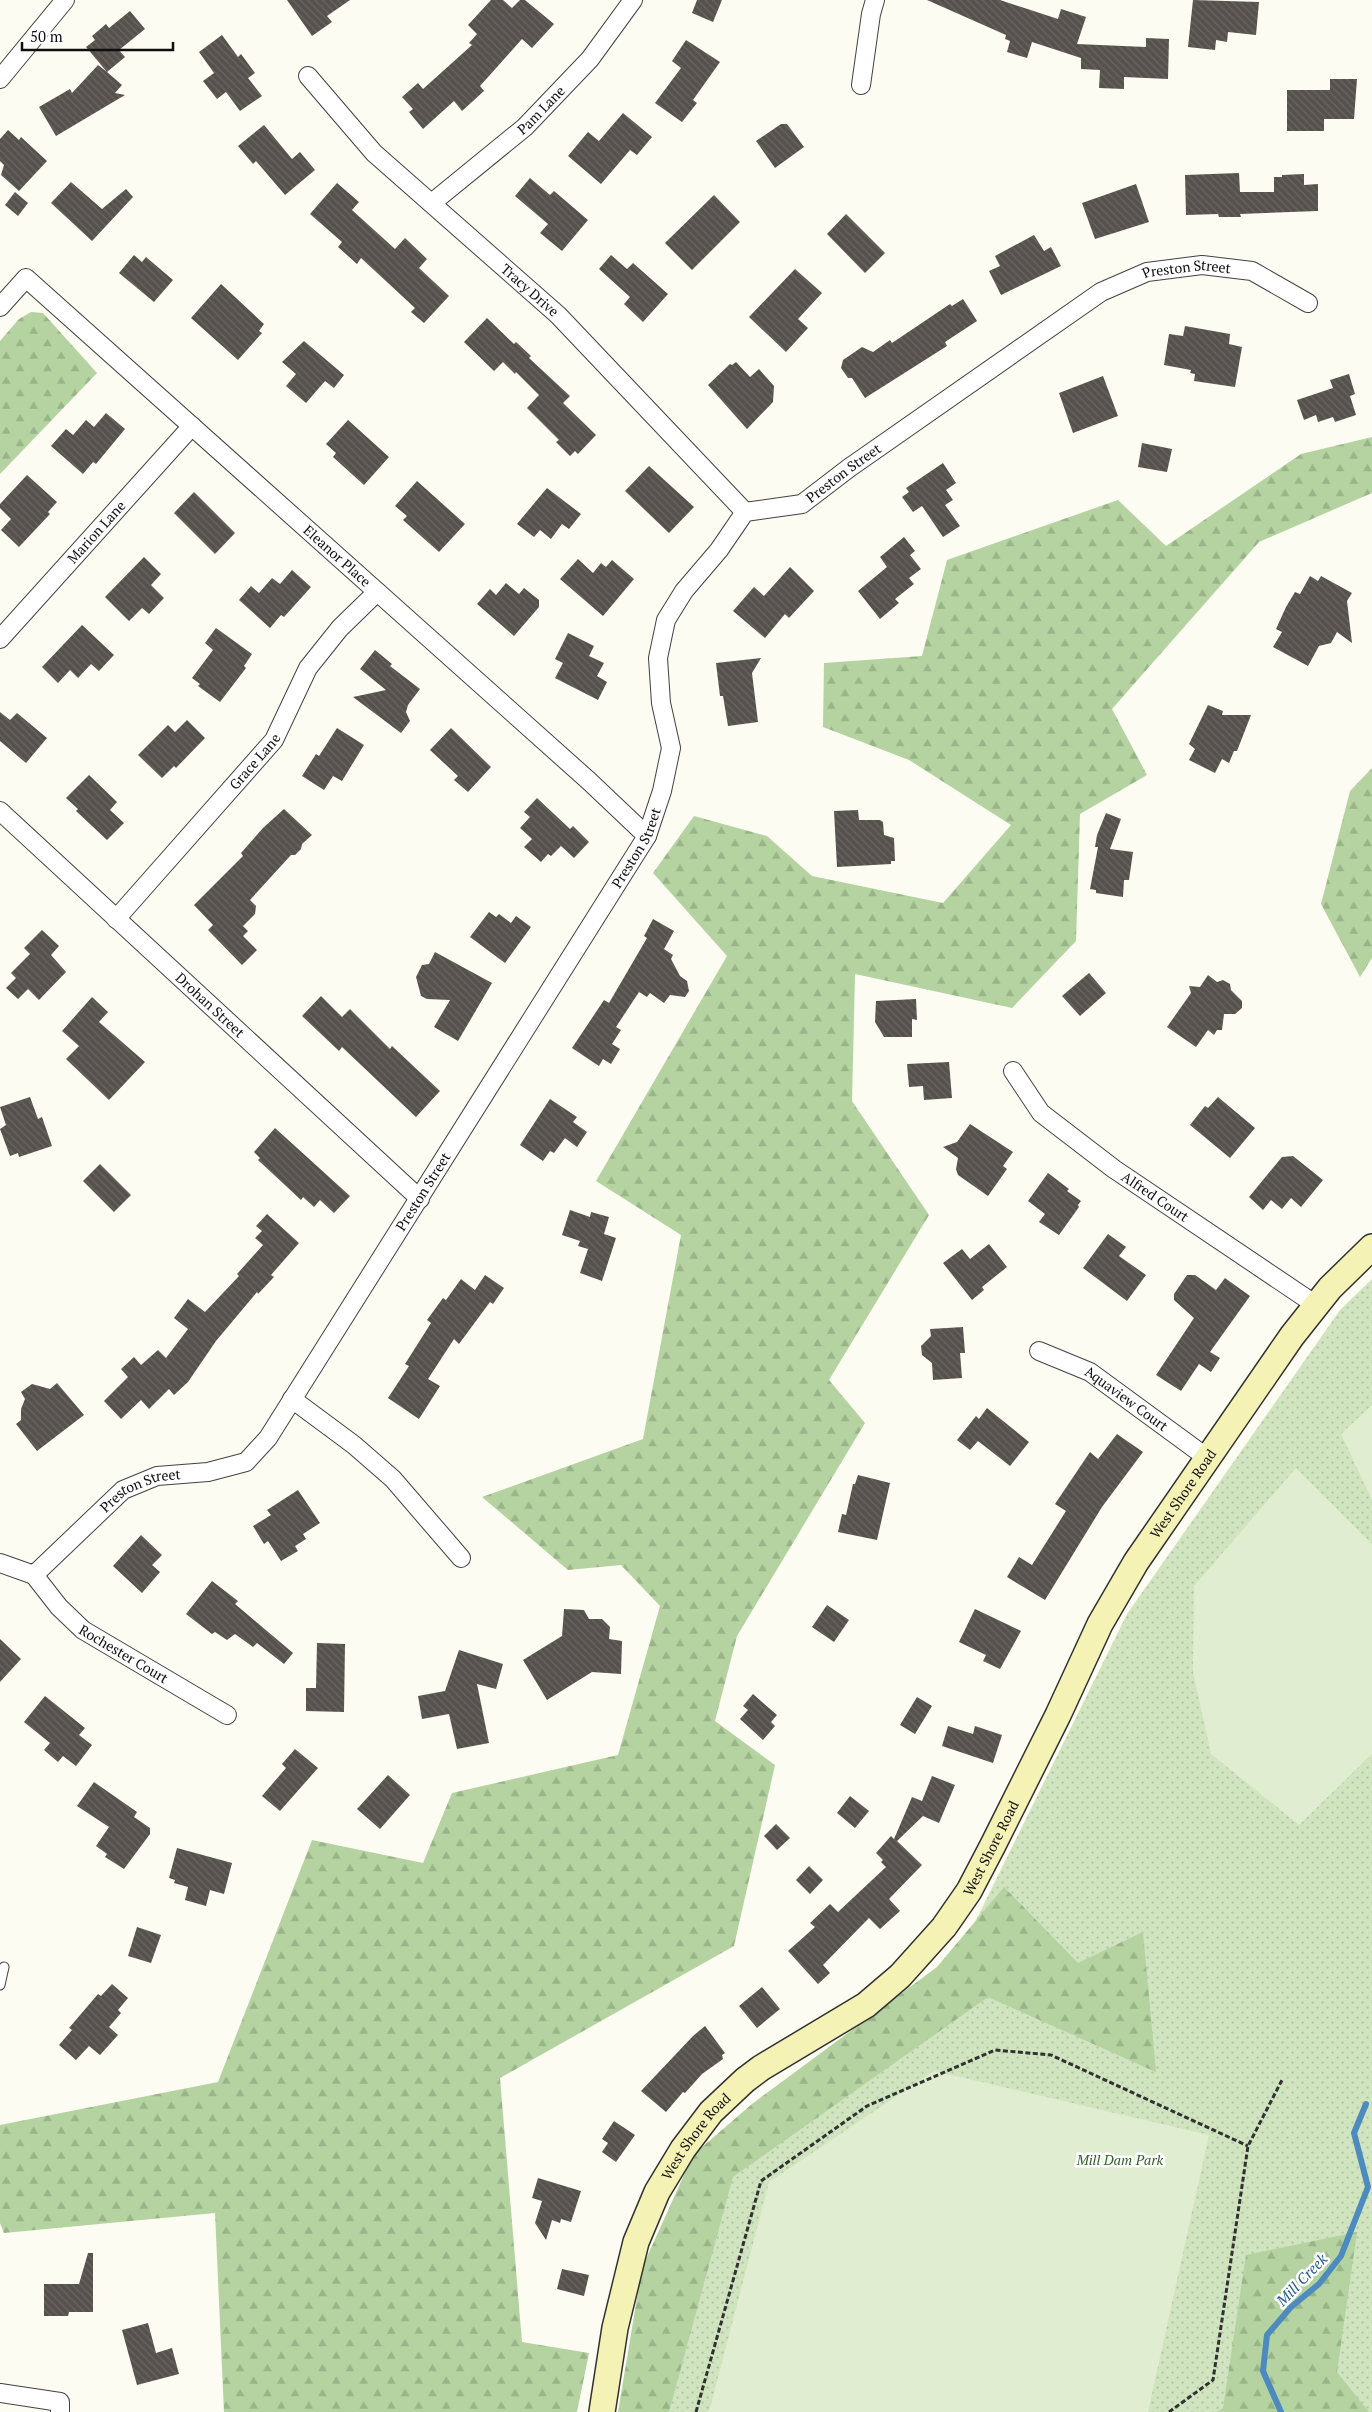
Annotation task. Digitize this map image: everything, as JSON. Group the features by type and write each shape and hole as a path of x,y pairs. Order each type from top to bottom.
{"street":[{"path":"0,79 65,0"},
{"name":"Pam Lane","path":"433,202 525,127 590,59 633,0"},
{"path":"861,85 871,14 876,0"},
{"name":"Tracy Drive","path":"308,76 374,153 433,202 558,315 745,512"},
{"name":"Preston Street","path":"34,1575 123,1490 157,1476 208,1472 246,1462 268,1438 420,1200 647,836 662,791 671,748 661,703 658,658 666,620 684,590 720,550 745,512 802,504 889,440 1101,292 1147,272 1202,265 1252,271 1308,303"},
{"name":"Eleanor Place","path":"0,307 26,278 589,781 647,836"},
{"name":"Marion Lane","path":"0,640 192,426"},
{"name":"Grace Lane","path":"116,919 274,740 308,668 340,628 377,592"},
{"name":"Drohan Street","path":"0,811 420,1200"},
{"name":"Alfred Court","path":"1014,1071 1041,1113 1114,1170 1316,1305"},
{"name":"West Shore Road","path":"602,2412 615,2328 636,2242 658,2192 683,2149 711,2112 745,2080 761,2068 866,2005 900,1976 944,1927 969,1891 994,1845 1110,1604 1136,1562 1206,1458 1316,1305 1372,1247"},
{"name":"Aquaview Court","path":"1038,1351 1090,1372 1206,1458"},
{"path":"292,1399 354,1445 393,1479 461,1558"},
{"path":"0,1563 34,1575"},
{"name":"Rochester Court","path":"34,1575 59,1607 83,1630 227,1715"},
{"path":"0,2393 60,2402 60,2412"}],"lane":[{"path":"0,1985 4,1967"}],"path":[{"path":"696,2412 761,2181 866,2106 995,2050 1042,2054 1051,2055 1248,2146"},
{"path":"1169,2412 1214,2380 1248,2146 1282,2080"}],"green space":[{"path":"31,312 43,313 97,373 0,474 0,341 19,319"},
{"path":"1372,437 1372,493 1259,542 1112,709 1147,775 1080,814 1076,941 1012,1008 855,974 852,1101 929,1215 829,1380 865,1423 737,1636 715,1721 775,1765 734,1946 500,2078 522,2342 589,2353 577,2412 224,2412 215,2213 4,2233 0,2223 0,2125 218,2082 312,1840 423,1863 452,1793 618,1755 660,1606 621,1565 568,1570 482,1497 643,1439 681,1235 596,1181 727,956 653,873 694,816 767,836 812,876 943,903 1011,825 909,760 823,727 824,663 922,656 947,560 1118,500 1166,546 1301,454"},
{"path":"1372,768 1372,958 1360,977 1321,904 1350,791"},
{"name":"Mill Dam Park","path":"1372,1279 1372,2412 642,2412 688,2175 948,1977 1127,1614 1340,1310"},
{"path":"1372,1405 1372,1500 1341,1434"},
{"path":"1296,1468 1372,1544 1372,1754 1299,1825 1211,1754 1193,1672 1194,1586"},
{"path":"1004,1887 1078,1963 1143,1932 1156,2072 988,1997 733,2177 669,2412 618,2412 642,2268 693,2155 752,2104 937,1967"},
{"path":"934,2071 1209,2135 1148,2412 709,2412 769,2182"},
{"path":"1357,2232 1337,2372 1369,2412 1217,2412 1223,2408 1246,2255"}],"building":[{"path":"287,0 350,0 327,16 332,22 312,36"},
{"path":"491,0 503,0 512,8 520,0 525,0 554,24 532,48 522,39 480,86 484,91 462,111 454,101 423,129 409,112 413,109 402,97 418,83 423,89 472,45 469,43 477,34 468,25"},
{"path":"697,0 722,0 713,22 692,13"},
{"path":"927,0 1000,0 1058,19 1061,9 1086,17 1077,44 1146,47 1146,38 1169,39 1168,79 1124,77 1124,89 1099,88 1100,70 1081,69 1081,58 1032,42 1027,58 1007,52 1010,41 1005,39 1006,35"},
{"path":"1193,0 1259,2 1256,35 1228,32 1227,42 1216,40 1215,50 1188,47"},
{"path":"130,11 145,29 119,50 125,57 107,72 86,47 95,40 92,36 106,24 109,28"},
{"path":"222,35 238,57 241,54 255,73 248,78 262,96 240,111 226,92 217,99 203,81 214,73 199,52"},
{"path":"686,40 720,62 693,100 697,103 682,122 655,103 681,68 672,61"},
{"path":"98,65 122,85 115,93 125,95 56,136 39,107 70,89 72,93"},
{"path":"1330,79 1357,79 1354,119 1324,119 1324,131 1287,131 1287,90 1330,90"},
{"path":"623,113 652,137 637,155 630,150 601,184 568,156 588,132 599,141"},
{"path":"781,124 787,124 804,147 775,168 756,141"},
{"path":"264,125 292,159 300,152 315,170 285,195 256,161 253,164 238,146"},
{"path":"8,130 19,140 21,137 47,161 19,191 1,175 4,165 0,161 0,139"},
{"path":"1239,173 1240,192 1274,192 1274,177 1304,174 1304,185 1318,184 1318,211 1240,214 1241,217 1219,217 1218,214 1186,215 1185,175"},
{"path":"530,178 550,195 554,191 588,220 562,251 540,233 548,224 515,196"},
{"path":"71,182 102,209 126,189 133,197 92,241 51,203"},
{"path":"337,183 359,202 352,210 395,249 405,238 427,259 419,268 449,296 424,323 411,312 415,308 361,258 357,264 338,247 342,242 310,214"},
{"path":"1136,184 1149,222 1095,239 1082,203"},
{"path":"15,192 28,203 18,216 5,205"},
{"path":"714,195 740,222 692,270 665,243"},
{"path":"846,214 885,253 865,273 827,234"},
{"path":"1034,235 1044,251 1051,247 1061,266 1001,295 989,271 1000,266 995,256"},
{"path":"134,255 142,262 146,257 173,280 154,302 119,273"},
{"path":"611,255 627,269 633,263 668,294 643,322 624,304 630,297 599,269"},
{"path":"795,269 822,293 798,319 808,328 786,352 749,317"},
{"path":"221,284 264,324 259,331 262,333 238,360 191,318"},
{"path":"963,299 977,321 945,342 947,346 865,398 852,378 848,378 841,368 843,360 862,347 873,352 890,340 892,343 950,304 952,306"},
{"path":"487,318 514,344 516,342 531,356 529,358 570,396 563,403 596,435 578,454 575,451 570,456 556,442 559,440 527,408 539,395 516,372 515,374 503,362 494,371 464,342"},
{"path":"1185,326 1230,334 1229,344 1242,347 1235,387 1194,381 1195,374 1190,373 1191,370 1164,365 1169,334 1183,336"},
{"path":"304,341 344,375 334,388 325,381 306,403 286,386 296,374 282,362"},
{"path":"736,362 750,377 759,369 774,386 773,402 747,429 708,385 730,364 732,365"},
{"path":"1349,374 1355,394 1350,396 1356,415 1335,422 1333,417 1318,422 1316,415 1304,420 1297,400 1333,388 1330,380"},
{"path":"1103,376 1118,416 1073,433 1059,393"},
{"path":"106,413 125,429 96,464 93,462 83,474 51,446 66,429 73,435 86,420 94,427"},
{"path":"348,420 389,457 364,485 333,457 336,453 326,444"},
{"path":"1142,443 1172,449 1167,472 1138,467"},
{"path":"943,463 956,483 946,490 953,500 945,505 960,526 943,537 922,506 913,512 902,497 909,492 906,488"},
{"path":"649,466 694,507 669,533 625,491"},
{"path":"27,475 57,502 48,512 50,514 19,547 1,530 11,519 0,508 0,504"},
{"path":"417,481 465,524 439,552 403,520 407,516 395,506"},
{"path":"547,488 581,514 569,529 562,524 551,539 540,530 534,537 517,524"},
{"path":"194,492 235,533 215,554 174,513"},
{"path":"904,537 915,551 910,555 921,569 909,578 914,584 895,599 899,603 880,619 858,591 887,567 880,557"},
{"path":"144,557 161,574 151,585 164,598 149,614 142,608 129,621 105,597"},
{"path":"578,559 593,573 601,563 606,567 612,560 634,579 603,616 560,579"},
{"path":"790,567 814,591 789,618 785,614 765,638 733,611 754,587 764,596"},
{"path":"292,570 311,587 284,617 281,615 270,628 239,600 251,586 259,593 272,578 280,584"},
{"path":"1310,576 1318,581 1321,576 1352,593 1347,601 1352,643 1337,632 1331,643 1319,646 1308,666 1273,647 1282,632 1276,629 1286,607 1295,592 1300,594"},
{"path":"506,583 519,594 524,588 539,600 539,607 514,636 477,604 490,589 496,595"},
{"path":"82,625 114,655 99,671 91,664 78,678 70,670 58,683 42,667"},
{"path":"216,628 252,654 244,666 246,668 220,702 198,686 200,684 192,678 213,650 205,643"},
{"path":"568,633 594,646 589,656 604,663 597,676 607,682 598,700 555,678 563,663 555,659"},
{"path":"375,650 392,664 390,666 420,689 408,705 406,712 410,721 401,733 353,697 386,690 360,669"},
{"path":"761,658 752,673 758,722 728,726 723,696 720,696 716,663"},
{"path":"1208,705 1223,711 1222,715 1251,715 1237,751 1234,751 1229,763 1222,759 1215,773 1189,760 1195,749 1189,744"},
{"path":"0,712 10,720 17,713 47,738 26,763 0,741"},
{"path":"187,720 205,738 176,768 174,766 162,778 138,755 168,725 175,732"},
{"path":"337,728 364,745 342,781 333,776 324,790 302,776 316,754 319,756"},
{"path":"451,728 491,767 468,792 454,780 458,776 430,750"},
{"path":"89,775 117,802 110,810 124,823 107,840 76,811 78,809 66,798"},
{"path":"537,798 570,829 573,826 589,842 574,858 561,846 551,856 548,854 541,862 524,847 532,839 520,828 530,817 524,812"},
{"path":"284,809 312,835 302,844 301,849 295,855 291,855 250,900 256,906 255,914 243,926 248,931 243,936 257,950 242,965 208,930 213,925 194,905 243,856 241,853 263,828"},
{"path":"858,810 859,820 880,820 883,822 884,835 894,838 895,861 891,861 891,864 837,867 834,811"},
{"path":"1106,813 1121,819 1110,849 1133,852 1129,880 1124,880 1123,897 1096,893 1096,890 1090,889 1098,847 1095,847 1097,835"},
{"path":"489,912 496,917 499,914 511,923 516,916 531,927 505,963 470,937"},
{"path":"653,919 674,931 664,949 673,955 671,959 680,976 687,981 689,991 685,997 670,995 664,1003 650,993 647,997 639,992 616,1027 621,1030 612,1044 620,1049 611,1064 603,1059 599,1066 572,1048 604,1000 609,1003 647,938 644,936"},
{"path":"42,930 59,946 51,955 66,972 39,1000 28,989 18,999 6,988 16,978 11,973 30,954 24,948"},
{"path":"435,952 492,983 458,1041 434,1027 450,1000 427,999 421,996 416,977 422,965 429,964"},
{"path":"1089,973 1106,993 1080,1016 1062,996"},
{"path":"1208,975 1217,982 1223,980 1230,984 1231,990 1242,1001 1242,1008 1235,1014 1224,1014 1222,1030 1217,1030 1214,1035 1208,1030 1196,1047 1167,1027 1191,993 1189,986 1200,987"},
{"path":"321,996 342,1017 350,1009 390,1049 392,1046 440,1091 416,1117 342,1047 339,1051 302,1016"},
{"path":"92,997 108,1012 99,1022 145,1062 109,1100 66,1059 79,1046 62,1031"},
{"path":"916,999 917,1020 912,1019 912,1037 884,1037 875,1022 876,1001"},
{"path":"949,1062 952,1098 924,1100 923,1086 909,1087 907,1064"},
{"path":"30,1097 38,1119 42,1117 52,1146 19,1157 18,1153 10,1156 0,1129 6,1125 0,1107"},
{"path":"1218,1097 1255,1128 1230,1158 1190,1125 1205,1106 1208,1108"},
{"path":"550,1099 577,1117 573,1122 587,1132 577,1147 565,1138 554,1153 550,1151 543,1161 520,1145"},
{"path":"970,1124 1013,1152 1003,1166 1007,1169 988,1196 958,1175 956,1169 958,1158 943,1147 957,1142"},
{"path":"275,1128 350,1196 334,1213 320,1200 314,1207 303,1197 301,1200 258,1160 260,1158 254,1152"},
{"path":"1293,1156 1323,1180 1301,1207 1291,1198 1282,1209 1271,1200 1263,1210 1249,1197 1282,1157"},
{"path":"100,1164 131,1195 114,1212 83,1181"},
{"path":"1048,1173 1081,1201 1078,1205 1079,1207 1059,1235 1039,1222 1045,1214 1028,1201"},
{"path":"570,1210 590,1217 591,1212 609,1217 604,1234 616,1238 602,1281 580,1273 588,1249 578,1246 580,1241 562,1235"},
{"path":"267,1214 299,1243 271,1275 274,1277 258,1294 257,1292 216,1341 188,1382 174,1395 169,1389 149,1409 141,1400 121,1419 104,1401 128,1377 121,1369 134,1357 141,1365 158,1350 166,1358 188,1329 174,1318 188,1299 205,1312 239,1276 237,1274 263,1245 255,1238 262,1231 256,1226"},
{"path":"1108,1234 1126,1247 1119,1256 1146,1275 1127,1301 1083,1268"},
{"path":"989,1244 1007,1267 982,1287 984,1290 972,1300 943,1263 962,1249 970,1259"},
{"path":"485,1275 504,1288 493,1304 490,1302 459,1344 454,1339 428,1379 440,1386 419,1419 388,1398 409,1366 405,1364 431,1323 427,1320 443,1298 446,1300 461,1279 475,1290"},
{"path":"1187,1275 1195,1275 1216,1290 1225,1278 1250,1296 1210,1352 1220,1358 1211,1372 1199,1364 1181,1391 1156,1375 1194,1318 1174,1300 1174,1294"},
{"path":"963,1327 965,1353 960,1353 962,1378 933,1380 932,1363 922,1355 921,1346 931,1336 930,1329"},
{"path":"57,1383 84,1415 37,1451 16,1424 21,1420 21,1409 25,1399 21,1392 32,1384 50,1389"},
{"path":"987,1408 1029,1442 1010,1466 978,1441 970,1450 957,1440 976,1416 979,1419"},
{"path":"1117,1434 1143,1452 1102,1507 1045,1600 1007,1577 1019,1557 1032,1565 1066,1511 1055,1504 1090,1452 1098,1459"},
{"path":"858,1475 890,1483 877,1540 838,1532 842,1514 846,1515 853,1484 855,1484"},
{"path":"298,1490 320,1523 303,1534 306,1539 295,1546 298,1551 281,1561 268,1541 264,1544 253,1526 271,1515 267,1510"},
{"path":"141,1535 162,1555 152,1565 160,1572 142,1593 113,1566"},
{"path":"212,1581 238,1601 235,1604 293,1653 284,1664 257,1643 253,1647 235,1634 227,1640 215,1632 212,1634 186,1614"},
{"path":"827,1605 849,1620 834,1642 812,1627"},
{"path":"564,1609 584,1610 589,1619 602,1619 610,1627 609,1639 622,1641 621,1674 592,1672 547,1700 523,1660 562,1636"},
{"path":"975,1609 1021,1631 1000,1669 983,1661 986,1655 959,1642"},
{"path":"0,1639 21,1659 0,1682"},
{"path":"317,1643 345,1644 344,1712 306,1711 306,1688 316,1688"},
{"path":"459,1650 503,1664 496,1689 477,1684 489,1743 457,1749 449,1714 422,1719 418,1696 445,1691"},
{"path":"753,1694 777,1715 771,1722 775,1726 763,1740 740,1719 748,1710 743,1706"},
{"path":"45,1696 85,1728 79,1735 92,1745 76,1766 63,1756 58,1762 44,1750 50,1743 24,1722"},
{"path":"917,1697 932,1706 915,1734 900,1725"},
{"path":"948,1726 973,1734 975,1726 1002,1735 993,1763 942,1746"},
{"path":"295,1749 318,1768 280,1811 262,1796 286,1768 282,1764"},
{"path":"388,1775 410,1795 380,1829 357,1809"},
{"path":"932,1776 955,1785 939,1823 923,1816 897,1841 922,1865 889,1899 900,1911 880,1929 869,1918 823,1965 830,1973 818,1984 788,1951 815,1927 810,1923 830,1904 838,1912 886,1867 881,1862 883,1860 876,1853 891,1836 894,1839 912,1797 922,1801"},
{"path":"94,1782 137,1812 134,1817 150,1828 150,1834 124,1869 105,1857 107,1854 96,1846 109,1827 77,1806"},
{"path":"850,1796 869,1811 855,1828 837,1813"},
{"path":"776,1824 790,1838 777,1850 764,1836"},
{"path":"177,1848 232,1863 224,1894 210,1890 206,1906 185,1900 188,1887 174,1883 175,1880 169,1878"},
{"path":"809,1866 823,1880 810,1894 796,1880"},
{"path":"137,1927 161,1935 151,1963 128,1956"},
{"path":"112,1984 128,1998 118,2010 121,2013 109,2027 118,2035 100,2055 89,2046 76,2060 59,2045 72,2030 69,2028 98,1994 101,1996"},
{"path":"762,1987 780,2009 757,2028 739,2006"},
{"path":"705,2026 725,2053 722,2055 723,2059 702,2074 666,2112 641,2091 693,2036"},
{"path":"614,2121 635,2135 616,2162 602,2152 608,2143 602,2139"},
{"path":"538,2178 581,2191 571,2222 561,2219 560,2223 552,2220 546,2240 535,2223 542,2201 532,2198"},
{"path":"88,2253 93,2253 93,2312 69,2312 68,2316 44,2316 44,2284 79,2284"},
{"path":"562,2269 589,2275 584,2296 557,2289"},
{"path":"148,2323 156,2353 172,2348 179,2374 137,2385 122,2330"}],"waterway":[{"name":"Mill Creek","path":"1281,2412 1263,2371 1267,2335 1291,2307 1319,2284 1341,2256 1368,2187 1354,2133 1366,2104"}]}
